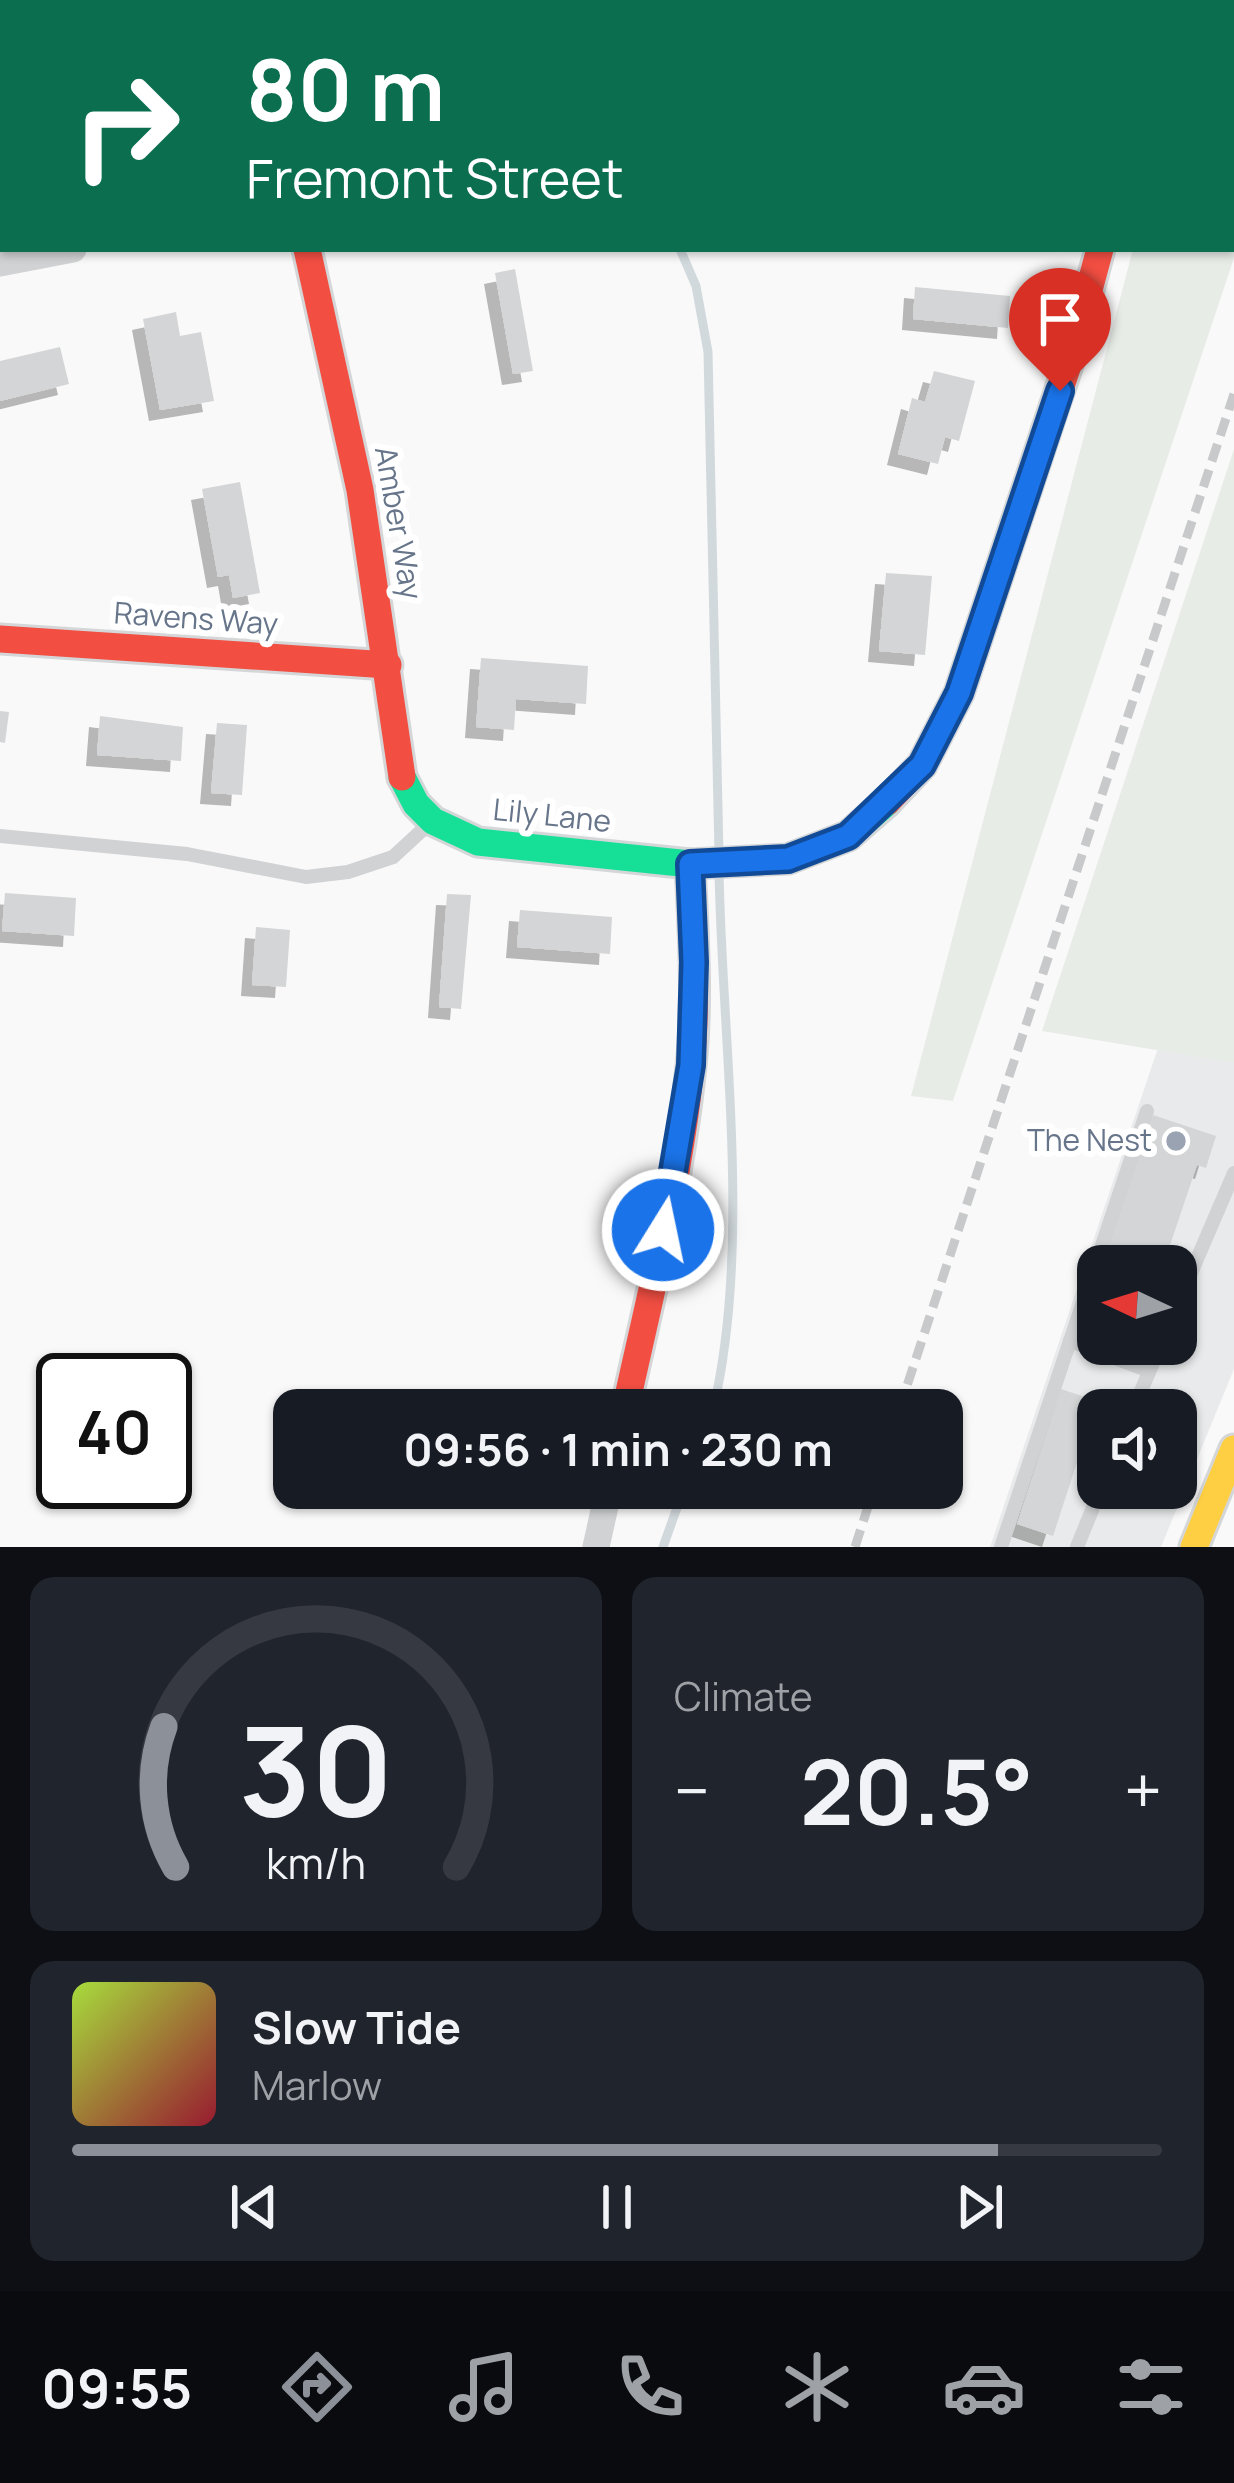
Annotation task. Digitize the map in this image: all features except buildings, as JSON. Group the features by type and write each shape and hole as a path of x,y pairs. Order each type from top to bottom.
{"street":[{"path":"0,263 57,252"},
{"name":"Amber Way","path":"308,252 351,442 403,781 426,814"},
{"name":"Lily Lane","path":"426,814 447,834 478,842 697,864 788,859 848,836 922,765 959,693 1072,353 1099,252"},
{"name":"Ravens Way","path":"0,639 388,665"},
{"path":"629,1389 691,1065 697,864"},
{"path":"1194,1547 1234,1449"},
{"path":"596,1547 604,1509"}],"lane":[{"path":"0,836 187,854 306,877 348,872 393,857 426,814"},
{"path":"1000,1547 1147,1111"},
{"path":"1197,1259 1234,1173"},
{"path":"1070,1341 1149,1371"},
{"path":"1142,1389 1152,1365"},
{"path":"1077,1547 1092,1509"}],"shaded area":[{"path":"1132,252 1234,252 953,1101 911,1096"},
{"path":"1234,449 1234,1063 1042,1031"},
{"path":"1158,1048 1234,1063 1234,1369 1197,1459 1197,1389 1077,1389 1077,1509 1177,1509 1161,1547 990,1547 1077,1289 1077,1365 1197,1365 1197,1245 1092,1245"}],"waterway":[{"path":"681,252 696,286 708,352 719,854"},
{"path":"717,1389 731,1280 733,1212 719,871"},
{"path":"663,1547 677,1509"}],"railway":[{"path":"906,1389 1234,394"},
{"path":"855,1547 867,1509"}],"traffic: fast":[{"path":"402,777 416,804 433,821 478,842 690,864 788,859 848,836 887,802"}],"traffic: slow":[{"path":"1194,1547 1234,1449"}],"traffic: jam":[{"path":"308,252 360,490 402,777"},
{"path":"887,802 922,765 959,693 1072,353 1099,252"},
{"path":"0,639 388,665"},
{"path":"630,1389 686,1110 695,990 690,864"}],"place":[{"name":"The Nest","path":"1176,1141"}],"route":[{"path":"663,1230 691,1065 690,864 788,859 848,836 922,765 959,693 1060,391"}]}
